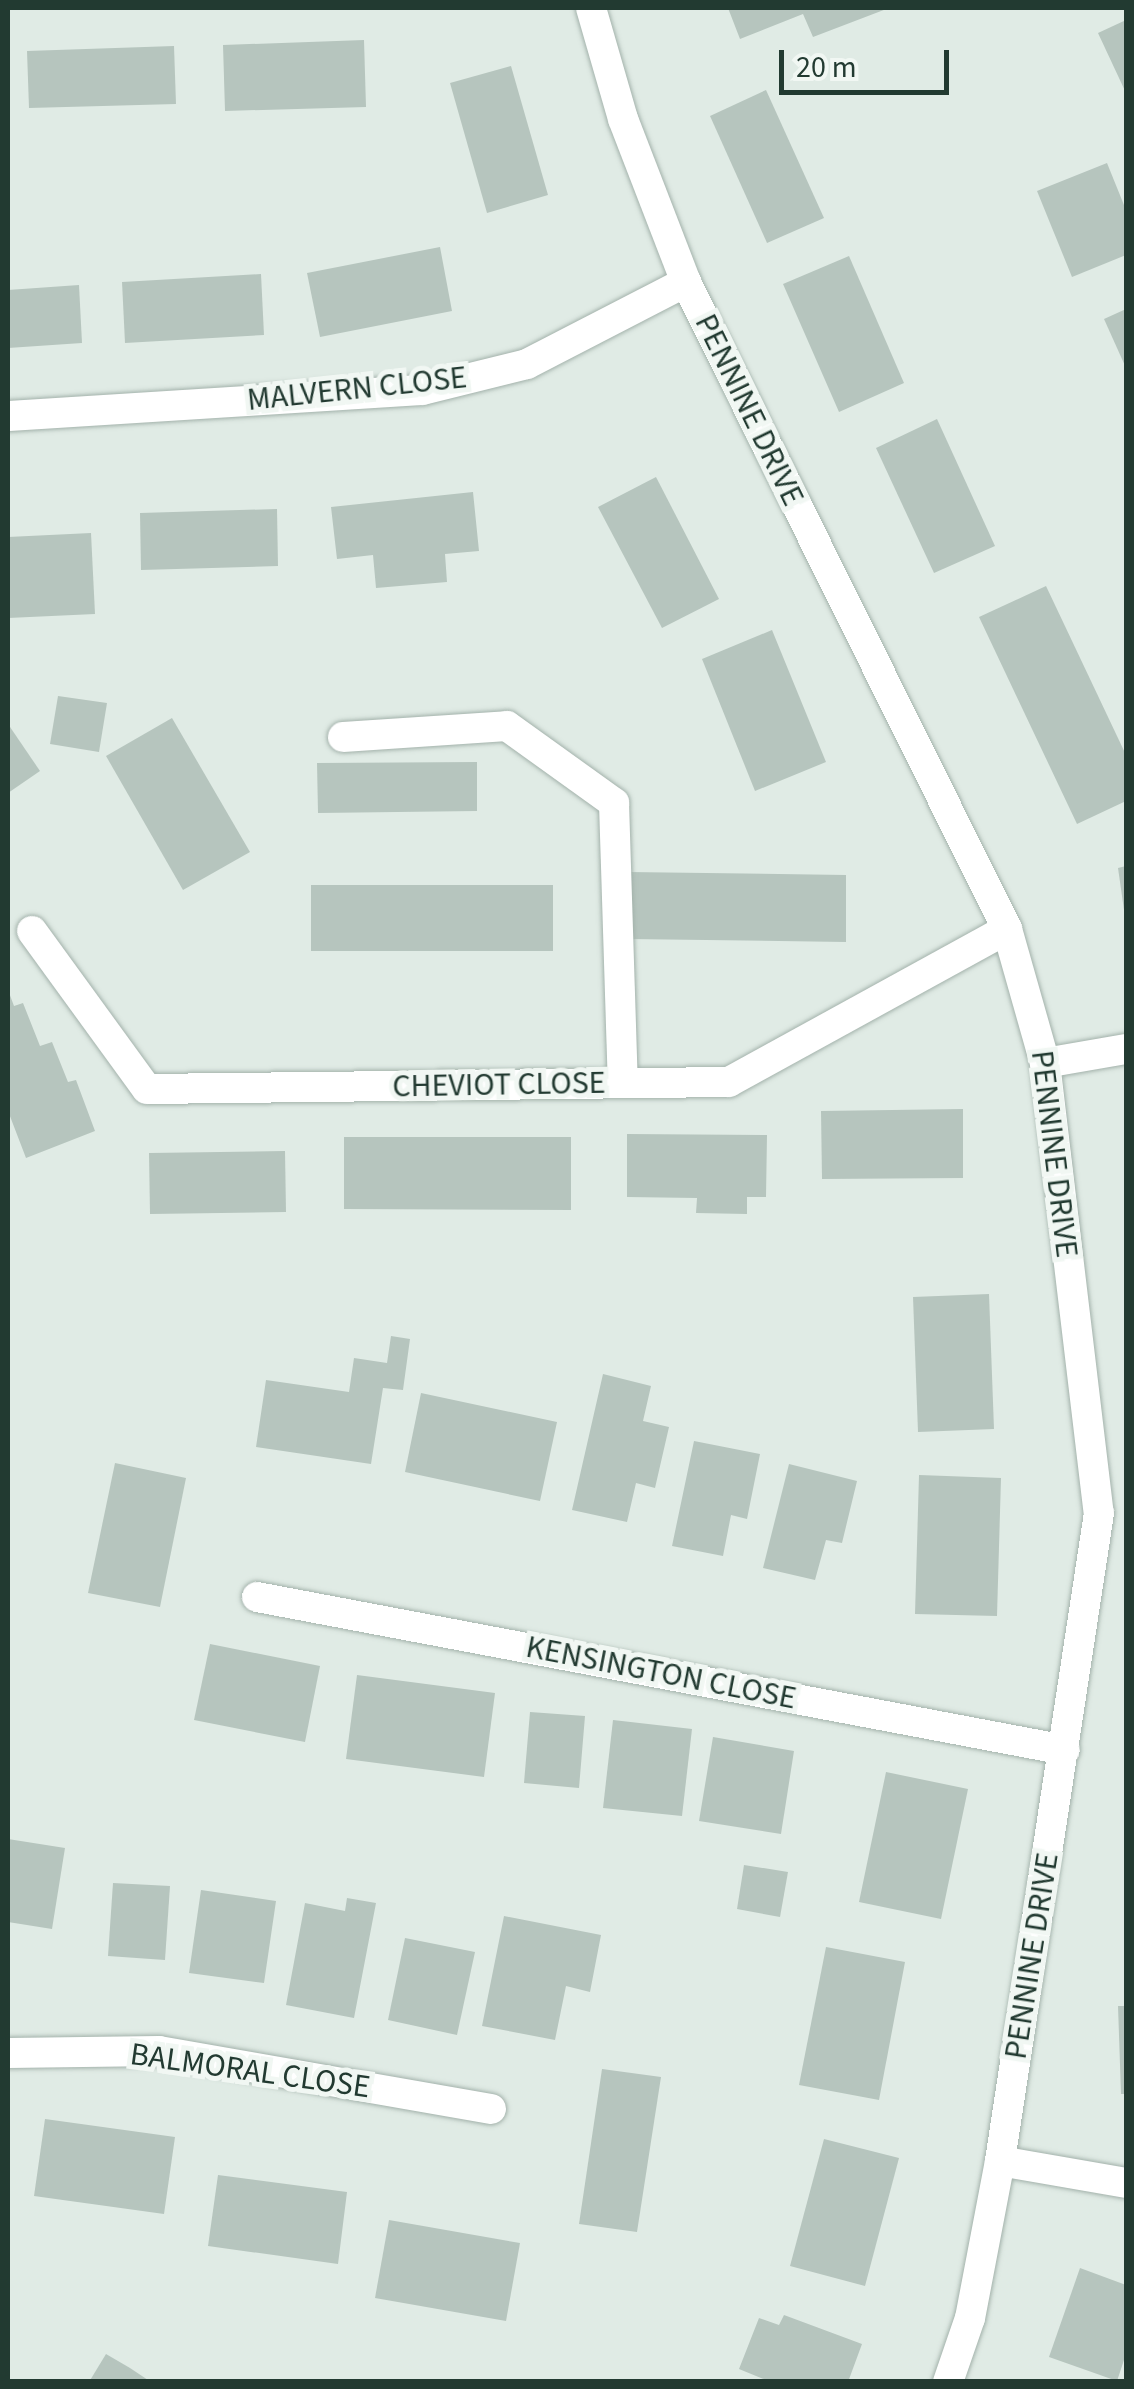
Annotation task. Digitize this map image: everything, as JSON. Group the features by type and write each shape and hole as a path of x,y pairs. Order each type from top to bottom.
{"street":[{"name":"PENNINE DRIVE","path":"591,8 623,119 686,282 1007,930 1045,1064 1113,1512 1065,1750 1000,2161 970,2318 948,2382"},
{"name":"MALVERN CLOSE","path":"8,416 422,390 526,364 686,282"},
{"path":"343,736 507,726 614,803 623,1084"},
{"name":"CHEVIOT CLOSE","path":"32,932 148,1089 730,1082 1007,930"},
{"path":"1045,1064 1126,1049"},
{"name":"KENSINGTON CLOSE","path":"256,1596 1065,1750"},
{"name":"BALMORAL CLOSE","path":"8,2053 159,2051 491,2109"},
{"path":"1000,2161 1126,2183"}],"building":[{"path":"728,8 889,8 813,37 803,14 740,39"},
{"path":"1126,20 1126,93 1098,33"},
{"path":"364,40 366,107 225,111 223,45"},
{"path":"174,46 176,104 29,108 27,51"},
{"path":"511,66 548,195 487,213 450,83"},
{"path":"766,90 824,218 767,243 710,116"},
{"path":"1107,163 1126,210 1126,255 1072,277 1037,191"},
{"path":"440,247 452,311 320,337 307,273"},
{"path":"849,256 904,383 839,412 783,284"},
{"path":"261,274 264,335 125,343 122,282"},
{"path":"79,285 82,343 8,348 8,290"},
{"path":"1126,309 1126,368 1104,319"},
{"path":"937,419 995,546 934,573 876,448"},
{"path":"656,477 719,599 662,628 598,507"},
{"path":"473,492 479,551 445,554 447,582 376,588 373,555 337,559 331,507"},
{"path":"277,509 278,566 141,570 140,513"},
{"path":"91,533 95,614 8,618 8,537"},
{"path":"1046,586 1126,755 1126,801 1077,824 979,617"},
{"path":"772,630 826,762 755,791 702,659"},
{"path":"58,696 107,703 99,752 50,744"},
{"path":"172,718 250,852 183,890 106,756"},
{"path":"8,724 40,771 8,793"},
{"path":"477,762 477,811 318,813 317,763"},
{"path":"1126,866 1126,910 1124,910 1118,868"},
{"path":"628,872 846,875 846,942 628,939"},
{"path":"311,885 553,885 553,951 311,951"},
{"path":"8,990 14,1006 23,1003 40,1046 52,1042 68,1082 76,1080 95,1131 26,1158 8,1111"},
{"path":"963,1109 963,1178 822,1179 821,1111"},
{"path":"627,1134 767,1135 766,1197 747,1197 747,1214 696,1213 697,1198 627,1197"},
{"path":"344,1137 571,1137 571,1210 344,1209"},
{"path":"285,1151 286,1212 150,1214 149,1153"},
{"path":"989,1294 994,1429 918,1432 913,1297"},
{"path":"391,1336 410,1339 403,1390 383,1388 371,1464 256,1447 266,1380 349,1392 354,1358 387,1363"},
{"path":"603,1374 651,1386 643,1421 669,1427 655,1488 636,1483 627,1522 572,1510"},
{"path":"421,1393 557,1422 540,1501 405,1472"},
{"path":"694,1441 760,1454 747,1519 731,1515 723,1556 672,1546"},
{"path":"115,1463 186,1478 160,1607 88,1593"},
{"path":"789,1464 857,1481 842,1543 826,1540 815,1580 763,1568"},
{"path":"919,1475 1001,1478 997,1616 915,1614"},
{"path":"210,1644 320,1666 305,1742 194,1720"},
{"path":"357,1675 495,1693 484,1777 346,1759"},
{"path":"530,1712 585,1716 579,1788 524,1783"},
{"path":"613,1720 692,1729 682,1816 603,1808"},
{"path":"713,1737 794,1751 781,1834 699,1821"},
{"path":"886,1772 968,1789 941,1919 859,1902"},
{"path":"8,1839 65,1848 52,1929 8,1922"},
{"path":"744,1865 788,1872 780,1917 737,1909"},
{"path":"113,1883 170,1886 165,1960 108,1956"},
{"path":"201,1890 276,1901 264,1983 189,1973"},
{"path":"347,1898 376,1903 354,2018 286,2005 305,1903 345,1911"},
{"path":"504,1916 601,1935 590,1992 566,1986 555,2040 482,2026"},
{"path":"405,1938 475,1952 457,2035 388,2020"},
{"path":"826,1947 905,1962 879,2100 799,2085"},
{"path":"1118,2006 1126,2006 1126,2094 1121,2094"},
{"path":"602,2069 661,2077 637,2232 579,2224"},
{"path":"45,2119 175,2137 164,2214 34,2196"},
{"path":"824,2139 899,2158 865,2286 790,2266"},
{"path":"218,2175 347,2192 338,2264 208,2246"},
{"path":"389,2220 520,2243 506,2321 375,2298"},
{"path":"1080,2268 1126,2285 1126,2354 1117,2381 1049,2357"},
{"path":"784,2315 862,2344 848,2382 771,2382 739,2369 759,2318 779,2325"},
{"path":"106,2354 130,2368 151,2382 89,2382"}]}
